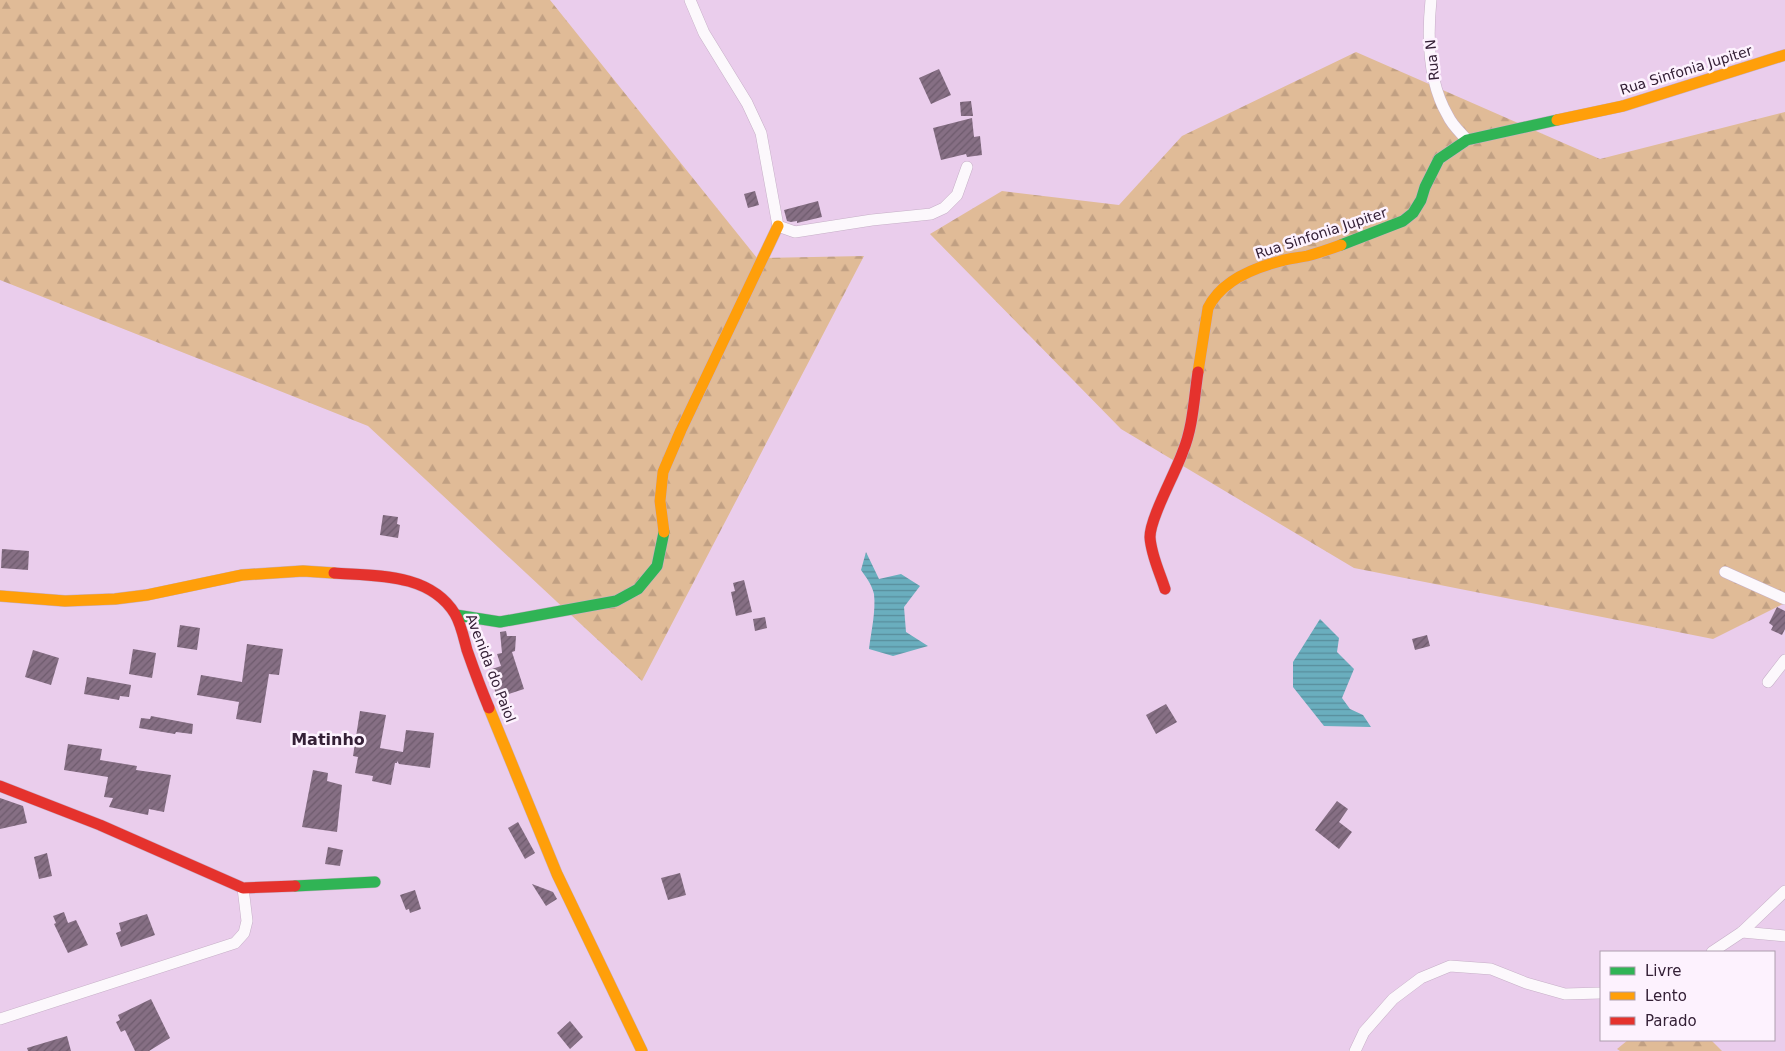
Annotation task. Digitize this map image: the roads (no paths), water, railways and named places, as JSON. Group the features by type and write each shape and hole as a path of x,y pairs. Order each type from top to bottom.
{"street":[{"path":"456,615 500,622 616,601 638,588 657,566 664,535 660,501 663,472 778,226 761,133 747,103 704,33 690,0"},
{"name":"Rua N","path":"1431,0 1429,17 1432,72 1436,93 1448,118 1467,140"},
{"name":"Rua Sinfonia Jupiter","path":"1164,589 1150,536 1184,450 1210,299 1220,289 1279,261 1312,254 1403,221 1412,213 1421,200 1425,187 1439,159 1467,140 1623,106 1785,55"},
{"path":"778,226 795,232 872,220 931,214 944,208 956,195 967,167"},
{"name":"Avenida do Paiol","path":"0,596 65,601 115,599 147,595 242,575 302,571 396,577 420,585 444,600 456,615 475,674 557,874 642,1051"},
{"path":"1725,572 1785,599"},
{"path":"1768,682 1785,660"},
{"path":"0,786 100,825 243,888 375,882"},
{"path":"0,1019 235,943 244,933 247,921 243,888"},
{"path":"1714,951 1742,932 1785,891"},
{"path":"1742,932 1785,936"},
{"path":"1355,1051 1364,1032 1393,999 1420,978 1450,966 1491,969 1526,983 1565,994 1600,993"}],"water":[{"path":"866,552 879,579 901,574 920,586 904,607 906,632 928,646 893,656 869,649 874,615 874,594 869,581 861,570"},
{"path":"1320,619 1339,638 1337,652 1354,669 1342,698 1350,709 1363,715 1371,727 1324,726 1293,687 1293,662"}],"district":[{"name":"Matinho","path":"328,739"}]}
